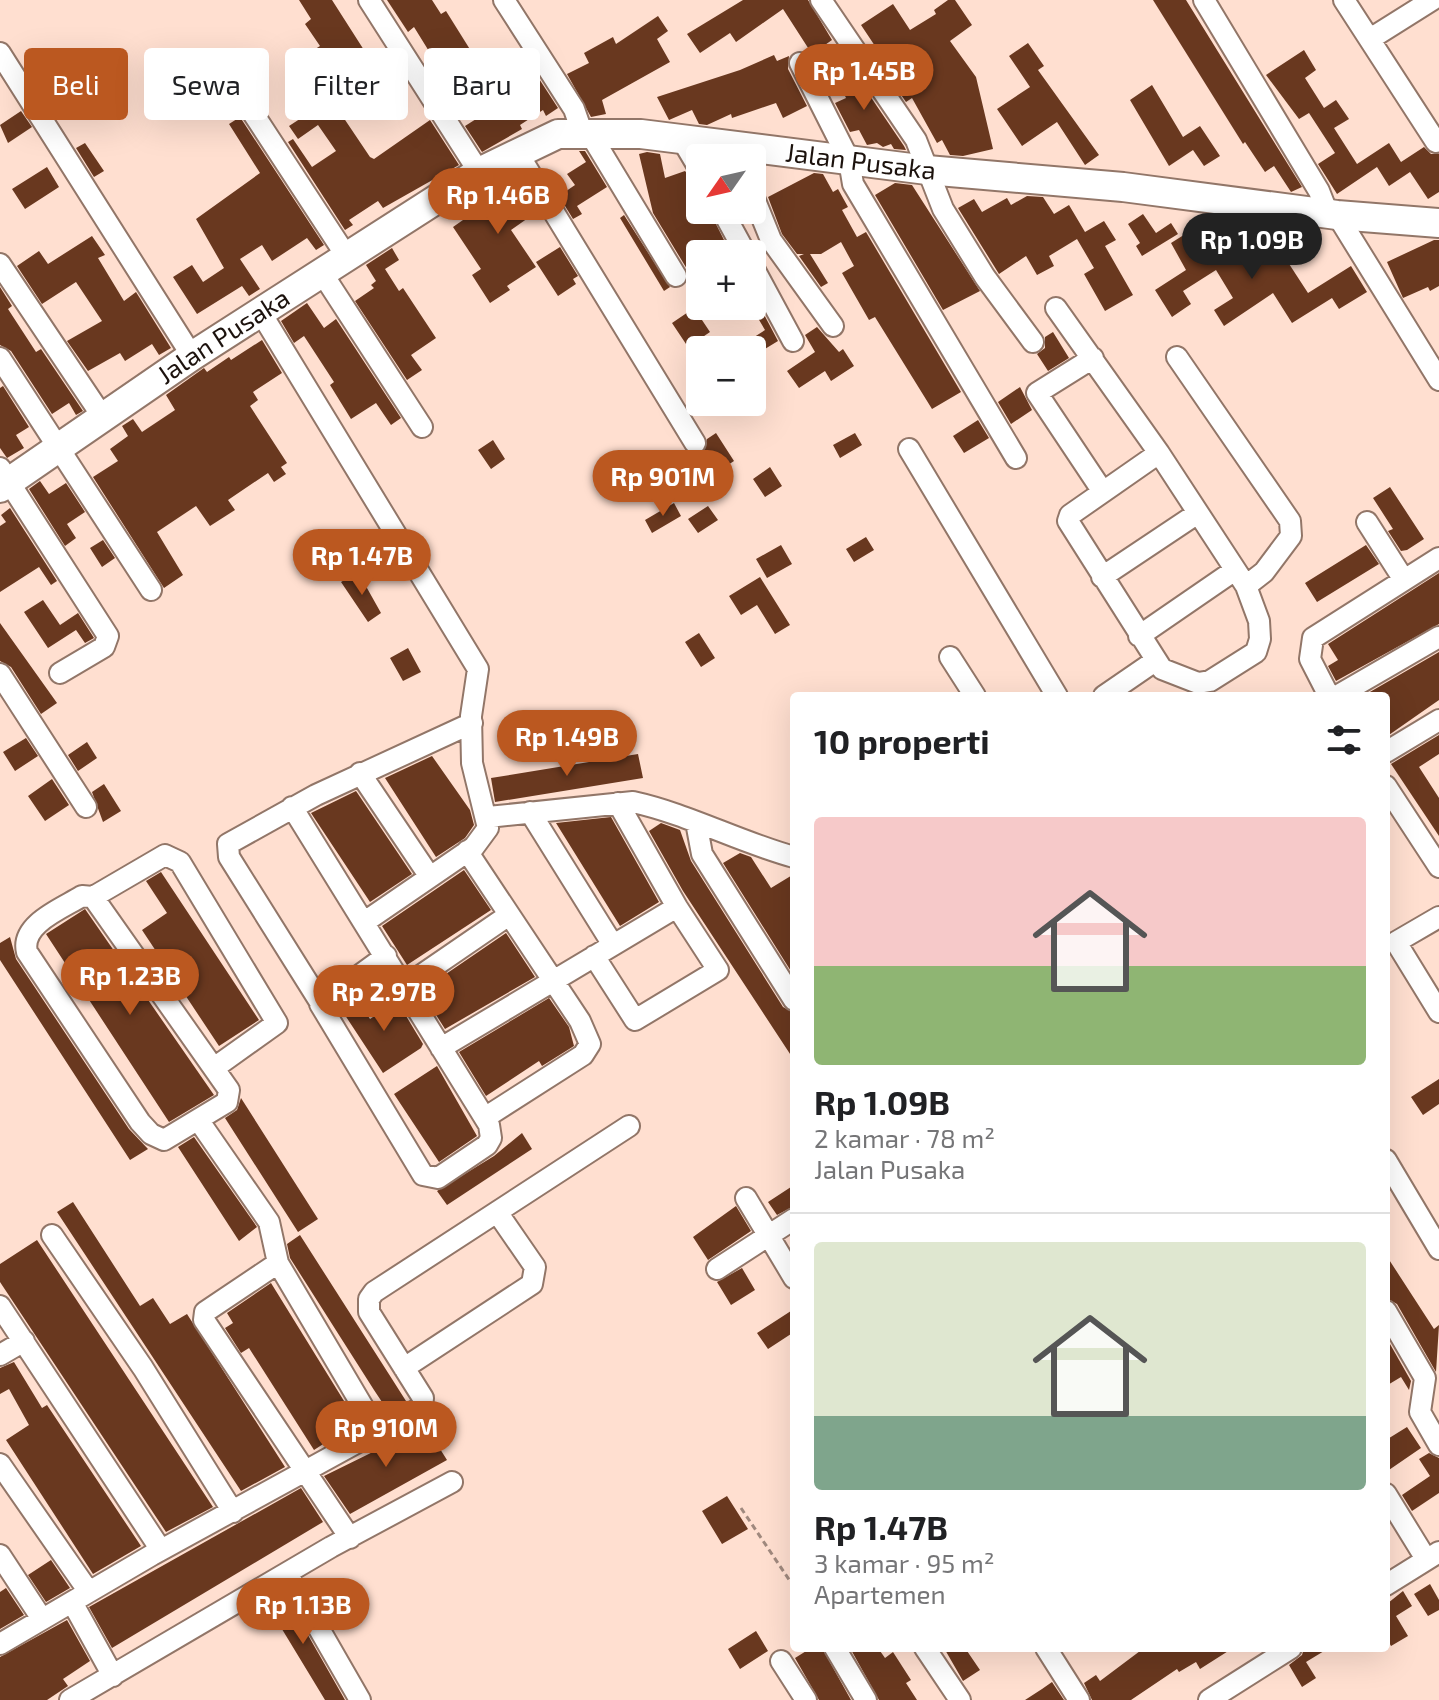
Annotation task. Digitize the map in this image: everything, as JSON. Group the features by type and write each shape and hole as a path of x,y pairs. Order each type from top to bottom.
{"street":[{"path":"369,0 479,172"},
{"path":"504,0 676,276"},
{"path":"821,0 916,140 943,209 959,236 1033,342"},
{"path":"1204,0 1332,214 1439,380"},
{"path":"1344,0 1436,142"},
{"path":"1370,39 1432,0"},
{"path":"0,53 192,356"},
{"path":"800,63 849,160 853,184 1016,458"},
{"path":"257,120 347,257"},
{"name":"Jalan Pusaka","path":"3,480 58,449 192,356 479,172 543,138 586,132 681,138 702,144"},
{"path":"681,138 686,146"},
{"path":"517,152 695,443"},
{"name":"Jalan Pusaka","path":"766,154 1123,187 1332,214 1439,223"},
{"path":"765,224 771,240 833,326"},
{"path":"0,264 104,419"},
{"path":"322,273 422,427"},
{"path":"766,291 793,341"},
{"path":"1056,308 1159,453 1241,578 1259,621 1260,639 1256,652 1210,681 1198,683 1170,673 1155,661 1068,521 1070,515 1159,453"},
{"path":"261,313 477,662 479,674 472,723 472,763 488,817 488,828 480,842 366,921"},
{"path":"1139,636 1241,578 1264,572 1291,536 1290,521 1177,357"},
{"path":"0,358 151,590"},
{"path":"1093,358 1037,393 1103,492"},
{"path":"909,449 1055,692"},
{"path":"3,480 108,636 104,647 60,673"},
{"path":"1102,577 1198,513"},
{"path":"1367,522 1404,580"},
{"path":"1327,692 1310,659 1313,638 1439,558"},
{"path":"1344,692 1439,637"},
{"path":"950,657 972,692"},
{"path":"1110,692 1155,661"},
{"path":"0,674 86,807"},
{"path":"1390,750 1439,720"},
{"path":"292,807 486,1117 491,1133 487,1145 438,1178 425,1177 227,852 228,844 292,807 472,723"},
{"path":"360,773 430,877"},
{"path":"1390,792 1439,867"},
{"path":"488,817 633,802 657,807 743,843 790,856"},
{"path":"594,956 632,1018 640,1019 718,970 677,907 618,803"},
{"path":"530,812 613,945"},
{"path":"696,822 702,854 790,994"},
{"path":"467,851 580,1021 590,1047 583,1055 486,1117"},
{"path":"93,897 229,1090 230,1097 199,1121 164,1140 151,1134 27,952 27,936 37,924 82,896 93,897 165,855 180,862 274,1013 277,1023 214,1068"},
{"path":"441,1048 677,907"},
{"path":"404,987 509,915"},
{"path":"1439,917 1392,943 1439,1012"},
{"path":"320,1002 386,956"},
{"path":"199,1121 269,1222 278,1263 379,1434"},
{"path":"0,1644 304,1470 379,1434 424,1403 369,1312 369,1299 374,1292 629,1126"},
{"path":"1390,1167 1439,1249"},
{"path":"746,1198 790,1271"},
{"path":"404,1368 532,1284 535,1267 497,1212"},
{"path":"717,1269 790,1222"},
{"path":"52,1235 143,1368 233,1512"},
{"path":"278,1263 205,1312 203,1317 350,1538"},
{"path":"0,1306 161,1550"},
{"path":"1390,1318 1425,1378 1420,1412 1439,1445"},
{"path":"0,1355 24,1341"},
{"path":"0,1464 80,1597 113,1676"},
{"path":"70,1700 287,1573 452,1482"},
{"path":"1390,1499 1433,1556 1390,1583"},
{"path":"0,1555 42,1619"},
{"path":"287,1573 360,1700"},
{"path":"837,1652 866,1700"},
{"path":"928,1652 960,1700"},
{"path":"1049,1652 1079,1700"},
{"path":"1209,1700 1285,1652"},
{"path":"781,1661 806,1700"}],"path":[{"path":"741,1508 790,1581"}],"building":[{"path":"299,0 332,0 363,48 317,48 320,46 305,24 311,19"},
{"path":"387,0 432,0 441,14 446,11 469,48 427,48 414,27 408,32"},
{"path":"743,0 808,0 832,40 812,54 783,9 736,42 730,33 700,53 687,34"},
{"path":"948,0 955,0 972,25 950,41 976,77 993,149 963,156 950,155 942,140 937,143 912,98 906,102 873,54 877,52 875,46 861,25 893,4 910,30 936,14 934,10"},
{"path":"1153,0 1186,0 1302,187 1291,192 1274,166 1265,172 1245,142 1243,144"},
{"path":"658,16 668,31 657,39 670,62 602,100 606,114 591,117 567,74 589,63 584,53 613,37 616,44"},
{"path":"1028,43 1044,66 1038,70 1099,155 1085,165 1057,122 1022,146 997,109 1030,87 1009,56"},
{"path":"1304,50 1316,70 1305,78 1324,108 1336,100 1349,119 1334,128 1357,164 1389,143 1401,162 1424,147 1431,154 1439,154 1439,192 1428,199 1410,172 1389,186 1377,167 1337,194 1318,164 1335,153 1309,113 1299,119 1266,75"},
{"path":"774,55 777,61 789,56 788,69 807,106 783,118 776,103 732,118 731,114 707,125 699,124 692,110 669,120 657,97 740,70"},
{"path":"849,65 906,150 894,149 891,144 883,147 877,143 867,145 859,130 850,132 835,103 846,98 834,72"},
{"path":"540,80 558,108 546,116 543,110 540,112"},
{"path":"1152,85 1183,137 1200,126 1220,156 1204,166 1193,150 1169,166 1130,100"},
{"path":"21,111 24,120 32,127 8,143 0,125"},
{"path":"242,120 324,245 316,250 307,238 272,261 262,245 240,259 260,289 249,296 242,286 197,314 173,277 192,265 203,282 224,268 196,219 260,173 229,124"},
{"path":"298,120 345,120 374,159 430,120 459,165 383,208 378,201 349,220 353,225 345,230 288,142 293,139 312,167 336,151 318,125 298,139 289,126"},
{"path":"474,120 528,120 520,125 522,129 482,152 465,126"},
{"path":"85,143 104,171 94,177 76,148"},
{"path":"579,151 585,151 607,187 577,206 582,214 573,219 559,196 575,185 567,174 586,162"},
{"path":"639,154 660,154 665,178 685,171 686,224 716,224 724,240 686,240 686,267 653,213"},
{"path":"47,167 59,187 25,209 12,189"},
{"path":"814,173 823,174 833,192 838,189 848,207 842,210 857,237 866,232 961,392 932,409 875,317 869,320 842,273 854,266 841,242 821,254 810,254 828,283 821,287 799,256 804,254 797,254 782,234 768,197"},
{"path":"515,174 538,211 511,230 536,267 507,286 510,290 490,303 472,275 481,269 453,227 473,213 465,201"},
{"path":"895,183 912,185 980,291 943,310 875,195"},
{"path":"1027,196 1043,197 1054,214 1069,205 1085,232 1104,221 1116,240 1105,246 1133,295 1105,311 1084,274 1094,268 1077,239 1049,256 1054,266 1037,275 1026,256 999,274 958,208 974,199 982,212 1007,198 1011,205"},
{"path":"1143,214 1156,233 1171,223 1178,234 1142,256 1136,246 1140,243 1128,224"},
{"path":"624,215 670,287 664,291 620,218"},
{"path":"1224,230 1246,268 1280,250 1308,293 1351,266 1367,292 1339,309 1332,298 1292,323 1273,293 1224,326 1214,310 1233,298 1216,270 1183,291 1191,304 1172,317 1155,290 1186,270 1171,243 1187,233 1196,247"},
{"path":"92,236 105,255 98,258 124,301 136,292 171,348 159,355 152,344 125,361 120,353 88,371 67,341 102,321 76,282 42,304 17,266 39,251 48,264"},
{"path":"1439,240 1439,286 1430,291 1428,287 1403,298 1387,262"},
{"path":"560,247 578,276 573,279 576,284 558,296 536,262"},
{"path":"392,248 399,260 385,269 399,291 403,288 436,338 411,355 422,370 407,380 355,301 374,288 371,285 376,281 366,265"},
{"path":"0,287 12,306 8,309 36,352 41,349 83,411 76,415 69,403 52,414 11,351 0,345"},
{"path":"307,303 324,328 336,319 401,418 391,425 376,403 351,419 330,385 334,382 304,336 294,343 281,321"},
{"path":"686,314 686,320 702,320 710,332 704,336 686,336 686,344 672,323"},
{"path":"766,318 778,341 766,348 766,336 756,336 765,330 759,320"},
{"path":"817,327 839,352 843,349 854,366 831,381 825,371 799,388 787,371 815,352 805,335"},
{"path":"1053,332 1069,358 1048,371 1037,354 1045,348 1045,337"},
{"path":"262,340 282,373 253,392 258,400 250,406 287,463 281,467 286,474 274,482 268,473 228,500 235,510 210,526 196,506 157,532 183,575 164,588 93,477 118,461 110,449 128,436 122,426 133,419 142,432 175,410 166,395 204,368 207,372"},
{"path":"3,386 29,427 16,435 24,448 7,458 0,448 0,388"},
{"path":"1020,387 1032,410 1011,424 998,402"},
{"path":"978,420 989,438 964,453 953,436"},
{"path":"716,433 734,461 705,480 687,453 702,454 707,439"},
{"path":"855,433 862,445 840,458 833,445"},
{"path":"493,440 505,459 491,469 478,450"},
{"path":"770,467 782,486 765,497 753,479"},
{"path":"40,481 49,494 66,483 85,512 67,524 76,538 65,546 29,489"},
{"path":"1390,487 1424,539 1407,550 1401,551 1388,531 1393,529 1373,498"},
{"path":"674,503 681,516 652,533 645,520"},
{"path":"708,506 718,520 698,533 688,519"},
{"path":"10,508 57,581 51,585 39,567 0,592 0,526 6,522 1,515"},
{"path":"866,537 874,550 854,562 846,549"},
{"path":"103,540 115,558 102,567 90,548"},
{"path":"781,545 792,564 767,578 756,559"},
{"path":"1366,545 1379,564 1317,602 1305,583"},
{"path":"358,572 381,613 368,622 341,582"},
{"path":"1439,573 1439,624 1336,681 1328,666 1338,660 1328,644"},
{"path":"760,577 790,625 775,634 757,605 741,615 729,596"},
{"path":"43,600 60,625 78,613 94,638 85,643 76,630 48,648 24,612"},
{"path":"0,623 57,703 41,714 11,667 0,661"},
{"path":"699,633 715,658 701,667 685,642"},
{"path":"408,648 421,672 403,681 390,658"},
{"path":"1439,652 1439,700 1390,734 1390,692 1370,692"},
{"path":"1439,735 1439,754 1419,767 1439,798 1439,836 1391,764"},
{"path":"26,738 38,756 15,771 3,752"},
{"path":"87,742 97,758 78,771 68,755"},
{"path":"638,754 643,778 495,802 491,778"},
{"path":"432,756 470,810 474,825 465,838 436,857 385,778"},
{"path":"52,779 69,805 45,821 28,796"},
{"path":"104,784 121,811 103,822 92,792"},
{"path":"356,791 412,874 370,902 311,813"},
{"path":"611,817 659,902 620,926 556,823"},
{"path":"661,823 680,830 691,861 783,1007 790,1011 790,1054 683,891 649,831"},
{"path":"740,853 751,857 771,888 790,876 790,970 723,863"},
{"path":"464,870 491,910 407,965 382,926"},
{"path":"161,872 259,1020 219,1046 142,930 167,913 146,881"},
{"path":"85,909 214,1095 169,1122 46,934"},
{"path":"506,933 535,977 445,1029 421,991"},
{"path":"10,937 16,959 129,1129 148,1149 130,1160 0,960 0,943"},
{"path":"354,995 370,1019 397,1001 423,1044 421,1048 383,1073 339,1006"},
{"path":"549,998 569,1027 574,1046 542,1066 539,1061 486,1096 459,1052"},
{"path":"437,1066 477,1136 439,1162 394,1094"},
{"path":"1439,1079 1439,1104 1423,1115 1411,1097"},
{"path":"241,1098 318,1219 298,1232 225,1118 237,1110"},
{"path":"522,1133 532,1149 447,1205 437,1191 494,1156"},
{"path":"194,1137 257,1227 239,1241 178,1147"},
{"path":"790,1188 790,1208 777,1215 768,1202"},
{"path":"73,1202 140,1306 153,1298 170,1324 187,1314 285,1467 241,1491 57,1212"},
{"path":"736,1206 751,1231 708,1260 693,1237"},
{"path":"300,1235 406,1401 388,1411 374,1390 290,1258 287,1244"},
{"path":"37,1240 213,1507 166,1532 0,1282 0,1264"},
{"path":"1390,1261 1434,1329 1439,1325 1436,1372 1397,1304 1390,1300"},
{"path":"742,1268 755,1290 731,1305 717,1282"},
{"path":"271,1283 357,1422 314,1450 249,1348 241,1353 225,1328 233,1323 227,1313"},
{"path":"790,1312 790,1335 768,1349 757,1333"},
{"path":"1390,1344 1411,1381 1409,1390 1401,1377 1390,1384"},
{"path":"14,1362 42,1408 47,1405 141,1546 93,1574 6,1440 29,1425 9,1389 0,1394 0,1368"},
{"path":"423,1422 447,1460 350,1514 324,1476 385,1446"},
{"path":"1407,1427 1421,1448 1390,1469 1390,1438"},
{"path":"1429,1453 1439,1458 1439,1493 1412,1511 1402,1495 1430,1476 1419,1459"},
{"path":"301,1488 323,1522 112,1648 89,1607"},
{"path":"727,1496 748,1529 722,1544 702,1511"},
{"path":"51,1560 70,1588 46,1602 28,1575"},
{"path":"1430,1584 1439,1600 1439,1610 1428,1616 1414,1594"},
{"path":"6,1588 24,1615 0,1629 0,1592"},
{"path":"282,1591 345,1700 325,1700 271,1611 267,1613 261,1603"},
{"path":"1403,1591 1412,1606 1396,1616 1408,1636 1391,1646 1390,1644 1390,1601"},
{"path":"67,1620 90,1661 63,1679 68,1686 47,1700 0,1700 0,1657"},
{"path":"756,1631 768,1651 740,1669 728,1649"},
{"path":"805,1652 824,1652 851,1700 819,1700 795,1658"},
{"path":"852,1652 881,1652 885,1658 893,1652 911,1680 906,1683 917,1700 879,1700"},
{"path":"946,1652 968,1652 980,1670 963,1681"},
{"path":"1139,1652 1227,1652 1200,1669 1196,1662 1179,1672 1177,1669 1131,1700 1092,1700 1084,1683 1096,1675 1100,1681"},
{"path":"1303,1652 1322,1652 1306,1662 1316,1678 1302,1687 1289,1665"},
{"path":"1052,1682 1064,1700 1025,1700 1042,1689"}]}
